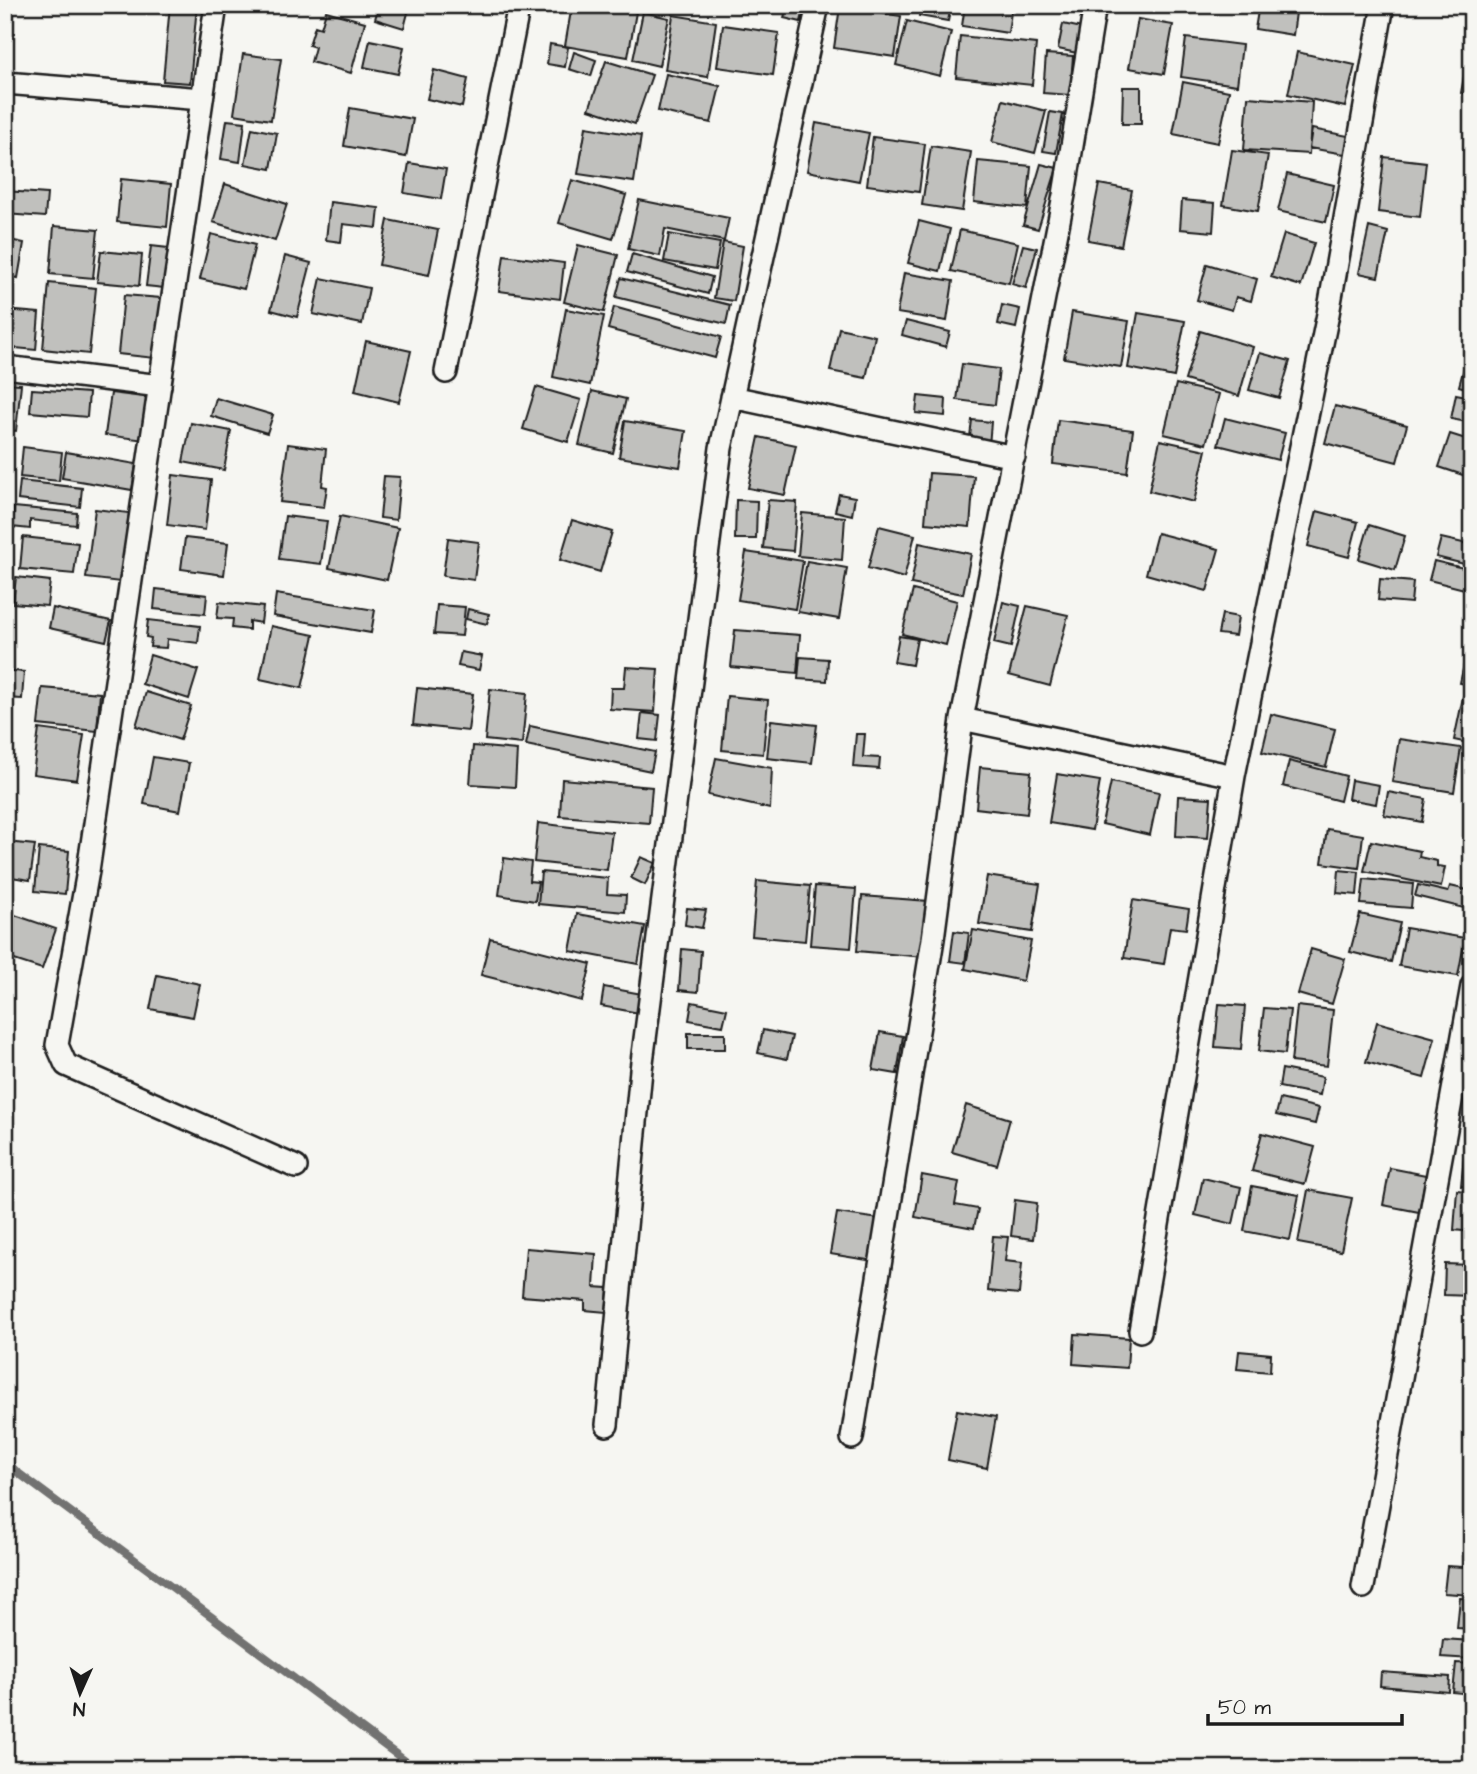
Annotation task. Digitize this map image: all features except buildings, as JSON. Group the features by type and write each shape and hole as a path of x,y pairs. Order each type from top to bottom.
{"street":[{"path":"216,5 88,871 57,1045 66,1065 296,1167"},
{"path":"446,372 519,5"},
{"path":"607,1425 643,1056 721,448 818,5"},
{"path":"852,1438 933,939 962,719 1064,195 1094,5"},
{"path":"1140,1331 1234,776 1328,313 1382,5"},
{"path":"5,83 202,99"},
{"path":"5,367 160,386"},
{"path":"732,397 1014,457"},
{"path":"962,719 1234,776"},
{"path":"1363,1587 1472,986"}],"waterway":[{"path":"5,1460 17,1472 416,1769"}]}
